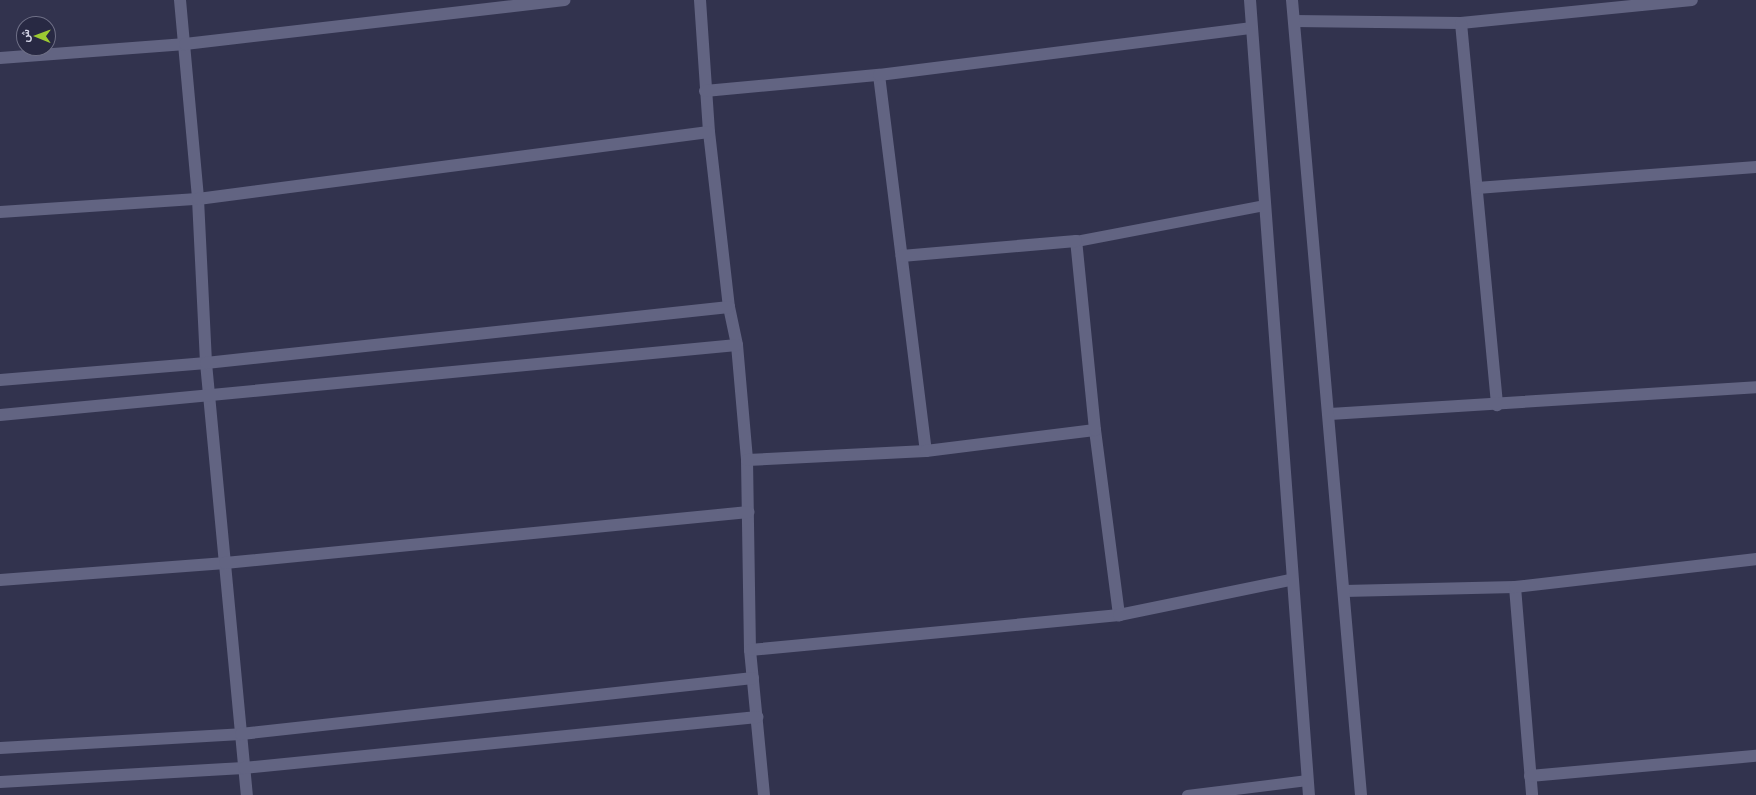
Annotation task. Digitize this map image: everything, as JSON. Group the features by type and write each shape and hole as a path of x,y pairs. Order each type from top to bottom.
{"street":[{"path":"180,0 198,199 206,363 247,795"},
{"path":"0,58 185,44 564,0"},
{"path":"700,0 705,91 709,132 729,307 737,345 747,460 750,512 750,650 764,795"},
{"path":"1250,0 1250,28 1290,580 1309,795"},
{"path":"1292,0 1330,414 1361,795"},
{"path":"1294,21 1461,23 1692,0"},
{"path":"1461,23 1497,405"},
{"path":"705,91 879,75 1250,28"},
{"path":"879,75 926,451"},
{"path":"0,212 198,199 709,132"},
{"path":"1476,188 1756,167"},
{"path":"902,256 1076,241 1094,430 1119,615"},
{"path":"0,380 206,363 729,307"},
{"path":"0,415 737,345"},
{"path":"1330,414 1497,405 1756,387"},
{"path":"747,460 926,451 1094,430"},
{"path":"0,580 225,563 750,512"},
{"path":"1344,591 1515,587 1756,559"},
{"path":"750,650 1119,615 1290,580"},
{"path":"1515,587 1532,795"},
{"path":"0,748 241,734 753,678"},
{"path":"0,782 244,768 756,717"},
{"path":"1530,776 1756,756"}],"lane":[{"path":"1076,241 1264,205"},
{"path":"1187,795 1307,780"}]}
